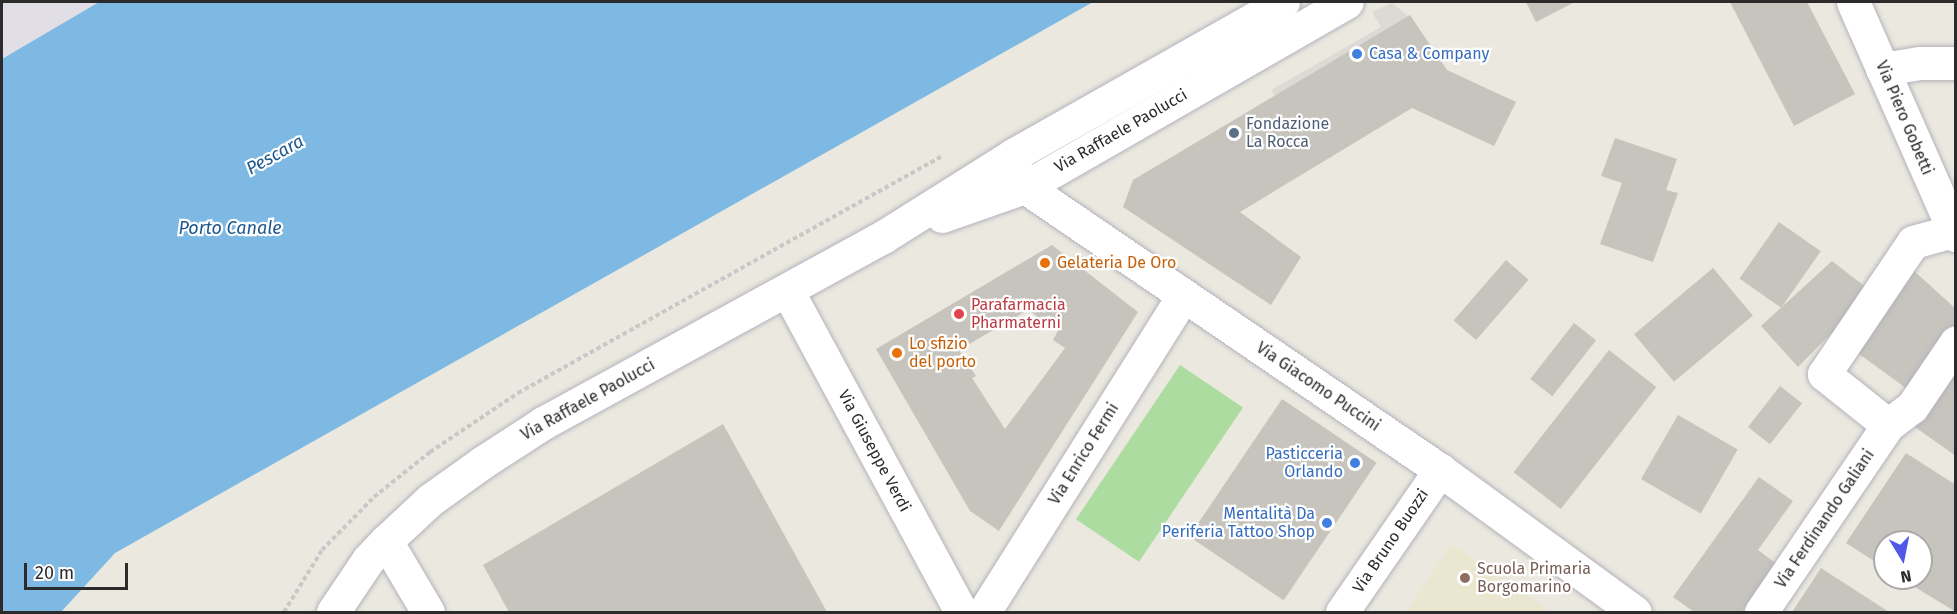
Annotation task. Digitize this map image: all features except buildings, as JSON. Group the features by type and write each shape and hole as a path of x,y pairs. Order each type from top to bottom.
{"street":[{"name":"Via Raffaele Paolucci","path":"333,612 368,560 386,541 439,494 538,426 884,237 1012,155 1283,2"},
{"name":"Via Raffaele Paolucci","path":"884,237 1024,187 1347,2"},
{"name":"Via Piero Gobetti","path":"1853,2 1954,233"},
{"path":"1882,69 1953,61"},
{"path":"1012,155 1016,175 1024,187"},
{"name":"Via Giacomo Puccini","path":"1024,187 1440,470 1635,612"},
{"path":"1888,425 1824,374 1913,242 1954,233"},
{"name":"Via Giuseppe Verdi","path":"787,290 961,612"},
{"name":"Via Enrico Fermi","path":"984,612 1184,296"},
{"name":"Via Ferdinando Galiani","path":"1761,612 1888,425 1912,407 1956,342"},
{"name":"Via Bruno Buozzi","path":"1342,612 1440,470"},
{"path":"386,541 428,612"}],"shaded area":[{"path":"2,2 99,2 2,59"},
{"path":"1392,3 1406,14 1415,31 1283,106 1271,90 1381,27 1372,12"},
{"name":"Scuola Primaria Borgomarino","path":"1452,544 1551,612 1406,612"}],"green space":[{"path":"1180,365 1243,407 1139,562 1076,519"}],"water":[{"name":"Porto Canale","path":"99,2 1093,2 115,553 61,612 2,612 2,59"}],"place":[{"name":"Casa & Company","path":"1357,54"},
{"name":"Fondazione La Rocca","path":"1234,133"},
{"name":"Gelateria De Oro","path":"1045,263"},
{"name":"Parafarmacia Pharmaterni","path":"959,314"},
{"name":"Lo sfizio del porto","path":"897,353"},
{"name":"Pasticceria Orlando","path":"1355,463"},
{"name":"Mentalità Da Periferia Tattoo Shop","path":"1327,523"},
{"name":"Scuola Primaria Borgomarino","path":"1465,578"}],"water label":[{"name":"Pescara","path":"275,155"}]}
